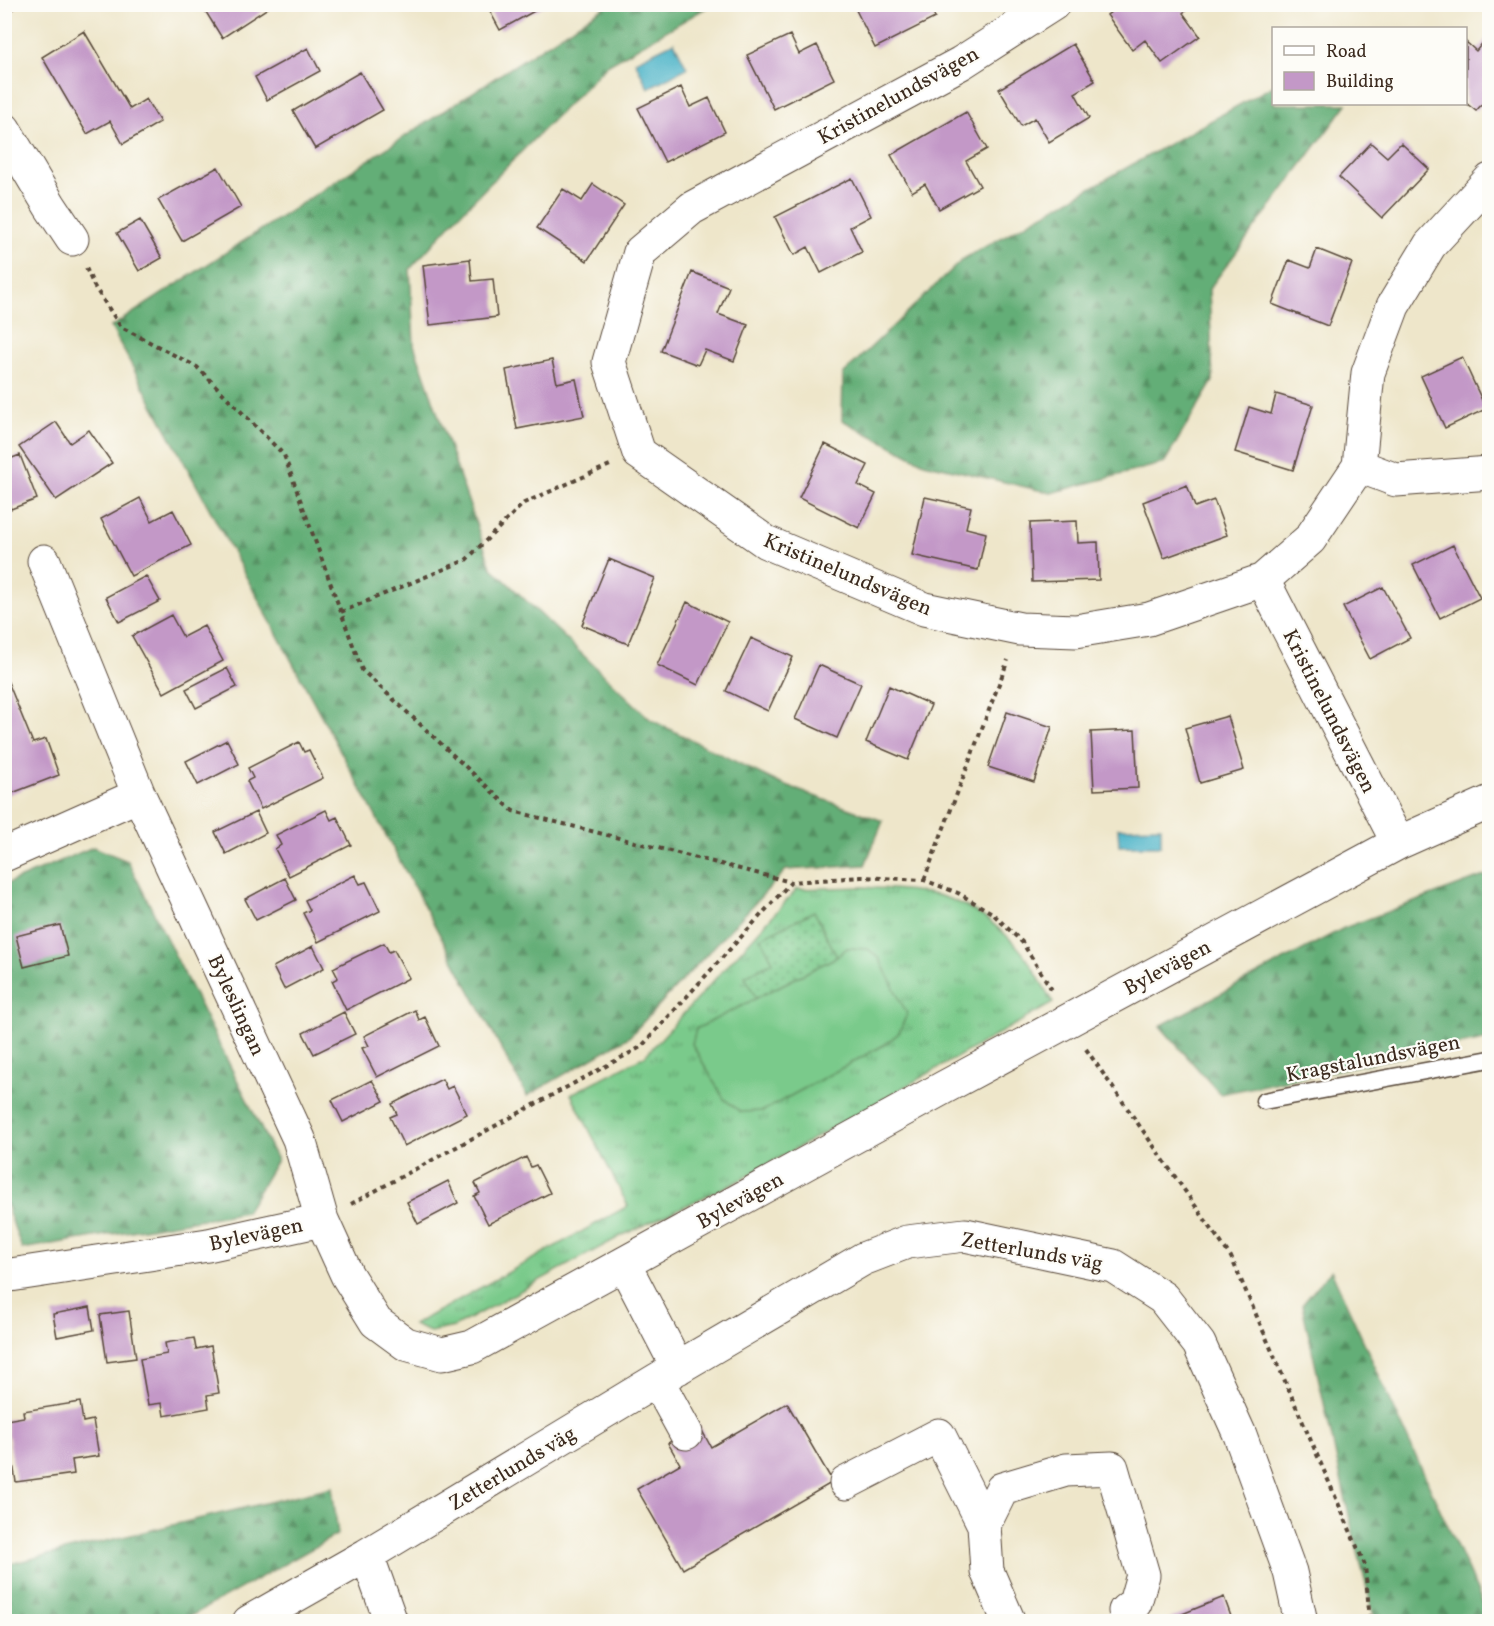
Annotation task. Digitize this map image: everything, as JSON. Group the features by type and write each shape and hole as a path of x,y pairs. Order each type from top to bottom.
{"street":[{"name":"Kristinelundsvägen","path":"1053,4 961,63 692,208 640,252 609,362 639,453 766,542 924,609 1020,629 1076,631 1149,619 1263,580 1310,539 1359,466 1368,373 1393,306 1430,245 1490,180"},
{"path":"4,129 72,239"},
{"path":"1359,466 1396,480 1490,473"},
{"name":"Byleslingan","path":"44,561 139,795 299,1139 322,1220"},
{"name":"Kristinelundsvägen","path":"1263,580 1398,843"},
{"path":"4,855 139,795"},
{"name":"Bylevägen","path":"4,1276 208,1245 322,1220 347,1275 376,1322 406,1344 442,1354 472,1347 943,1088 1398,843 1490,802"},
{"name":"Zetterlunds väg","path":"249,1622 367,1555 863,1259 907,1242 965,1235 1113,1266 1163,1298 1199,1344 1240,1435 1290,1572 1301,1622"},
{"path":"624,1264 667,1374 686,1433"},
{"path":"846,1483 939,1435 984,1525 987,1571 1009,1622"},
{"path":"984,1525 1002,1490 1066,1470 1112,1468 1143,1575 1135,1603 1125,1611 1129,1622"},
{"path":"367,1555 391,1622"}],"lane":[{"name":"Kragstalundsvägen","path":"1264,1101 1490,1059"}],"path":[{"path":"72,239 94,286 121,327 198,367 284,455 362,670 513,811 791,882 861,876 924,880 958,893 992,913 1022,942 1055,996"},
{"path":"340,612 466,560 524,503 639,453"},
{"path":"924,880 1020,629"},
{"path":"322,1220 641,1047 791,882"},
{"path":"1085,1049 1231,1257 1365,1565 1370,1622"}],"green space":[{"path":"609,4 711,5 607,65 458,216 410,269 414,345 491,567 651,720 781,784 883,821 865,865 786,870 629,1037 527,1096 111,327"},
{"path":"1272,87 1272,105 1346,105 1209,289 1213,381 1164,463 1051,493 924,463 842,420 843,374 963,259"},
{"path":"93,847 128,861 277,1160 246,1212 22,1249 4,1199 4,885"},
{"path":"1489,874 1489,1039 1220,1094 1160,1026 1344,928"},
{"path":"863,887 927,893 951,900 974,911 995,925 1019,949 1030,963 1053,1003 742,1179 623,1235 454,1327 430,1332 413,1325 628,1206 571,1094 645,1056 797,889"},
{"path":"814,911 837,957 756,998 745,976 773,962 761,938"},
{"path":"847,948 868,949 879,958 907,1014 899,1033 884,1045 763,1111 741,1112 724,1099 692,1044 696,1029 837,957"},
{"path":"1331,1270 1489,1621 1375,1621 1302,1305"},
{"path":"332,1487 338,1534 182,1621 5,1621 5,1565"}],"water":[{"path":"674,42 687,68 648,88 635,61"},
{"path":"1161,827 1161,846 1119,846 1118,828"}],"building":[{"path":"4,4 16,4 17,7 4,14"},
{"path":"201,4 274,4 222,38"},
{"path":"486,4 547,4 500,30"},
{"path":"853,4 929,4 935,18 875,48"},
{"path":"1122,4 1194,4 1183,13 1200,36 1162,63 1145,40 1132,50 1107,15"},
{"path":"84,31 130,109 146,99 160,122 123,144 110,121 87,134 42,57"},
{"path":"1490,34 1490,95 1476,111 1467,104 1467,43 1476,51"},
{"path":"790,35 799,54 817,45 834,79 774,109 747,55"},
{"path":"1073,44 1095,81 1075,93 1089,118 1049,142 1035,118 1021,126 999,89"},
{"path":"308,48 320,71 267,100 255,77"},
{"path":"360,72 383,110 315,149 293,111"},
{"path":"681,87 690,107 709,98 725,132 665,162 638,108"},
{"path":"966,112 987,149 966,161 980,186 939,209 925,184 912,192 891,155"},
{"path":"1371,143 1387,157 1401,143 1429,169 1382,218 1339,177"},
{"path":"218,167 241,207 182,241 158,200"},
{"path":"852,178 871,216 850,227 862,252 821,273 808,247 794,255 775,217"},
{"path":"593,184 624,205 587,261 537,228 563,189 582,201"},
{"path":"140,220 162,258 139,271 117,233"},
{"path":"1317,249 1352,263 1328,326 1272,304 1289,260 1310,268"},
{"path":"470,259 472,281 493,279 497,317 430,325 423,265"},
{"path":"692,272 729,287 718,314 748,325 734,361 705,350 698,365 661,351"},
{"path":"1462,357 1486,409 1445,428 1421,376"},
{"path":"552,360 557,383 576,379 584,416 517,429 506,370"},
{"path":"1276,394 1313,405 1293,470 1235,452 1249,407 1271,414"},
{"path":"56,422 70,443 89,430 112,463 56,500 19,447"},
{"path":"825,444 868,465 858,485 876,494 859,528 799,498"},
{"path":"20,455 37,499 11,509 4,493 4,461"},
{"path":"1187,485 1195,507 1214,500 1227,535 1164,558 1143,502"},
{"path":"925,497 971,507 966,528 986,533 978,570 912,555"},
{"path":"140,498 152,521 173,510 191,545 131,576 101,519"},
{"path":"1077,521 1078,543 1098,542 1099,580 1032,582 1030,523"},
{"path":"1453,545 1480,598 1440,618 1413,565"},
{"path":"609,559 655,578 628,644 582,625"},
{"path":"146,576 160,601 119,622 106,597"},
{"path":"1383,587 1410,638 1370,659 1343,607"},
{"path":"687,602 728,622 698,685 657,665"},
{"path":"171,615 183,637 204,626 223,661 164,693 132,636"},
{"path":"751,638 793,657 768,711 726,691"},
{"path":"819,665 861,684 837,738 795,719"},
{"path":"227,668 237,687 196,708 186,689"},
{"path":"8,682 33,743 46,739 59,775 7,795 4,787 4,684"},
{"path":"889,686 931,705 908,760 866,742"},
{"path":"1007,712 1052,727 1034,782 988,767"},
{"path":"1228,716 1244,770 1200,783 1185,728"},
{"path":"1135,730 1138,788 1094,790 1091,732"},
{"path":"227,740 239,764 198,785 186,761"},
{"path":"299,742 304,752 309,750 323,778 261,809 247,781 253,778 248,768"},
{"path":"326,810 331,820 337,817 351,845 289,876 275,849 281,845 276,835"},
{"path":"256,812 266,833 226,854 215,832"},
{"path":"355,875 360,884 366,882 380,911 318,942 303,913 310,910 305,900"},
{"path":"285,878 296,900 256,920 245,899"},
{"path":"60,925 68,956 24,967 16,936"},
{"path":"384,943 389,952 394,950 409,978 346,1010 332,981 338,978 333,968"},
{"path":"313,946 324,968 284,989 273,967"},
{"path":"415,1010 419,1020 425,1017 439,1046 377,1077 362,1048 369,1046 364,1036"},
{"path":"344,1012 355,1034 314,1054 303,1033"},
{"path":"442,1079 447,1089 453,1086 467,1114 404,1146 390,1117 397,1114 392,1104"},
{"path":"372,1080 384,1101 343,1122 332,1100"},
{"path":"526,1157 531,1167 536,1165 550,1193 488,1224 474,1196 480,1193 475,1183"},
{"path":"448,1181 458,1203 418,1224 407,1202"},
{"path":"90,1307 94,1330 57,1337 53,1314"},
{"path":"129,1311 136,1358 107,1362 100,1315"},
{"path":"194,1338 196,1349 211,1346 219,1393 207,1395 209,1408 164,1416 162,1403 148,1405 140,1359 167,1354 165,1343"},
{"path":"80,1402 83,1422 93,1420 99,1456 72,1460 74,1474 16,1482 6,1420 24,1417 23,1411"},
{"path":"787,1403 833,1482 683,1569 637,1489 680,1464 668,1443 699,1425 711,1447"},
{"path":"1224,1597 1233,1622 1165,1622 1165,1621"}]}
